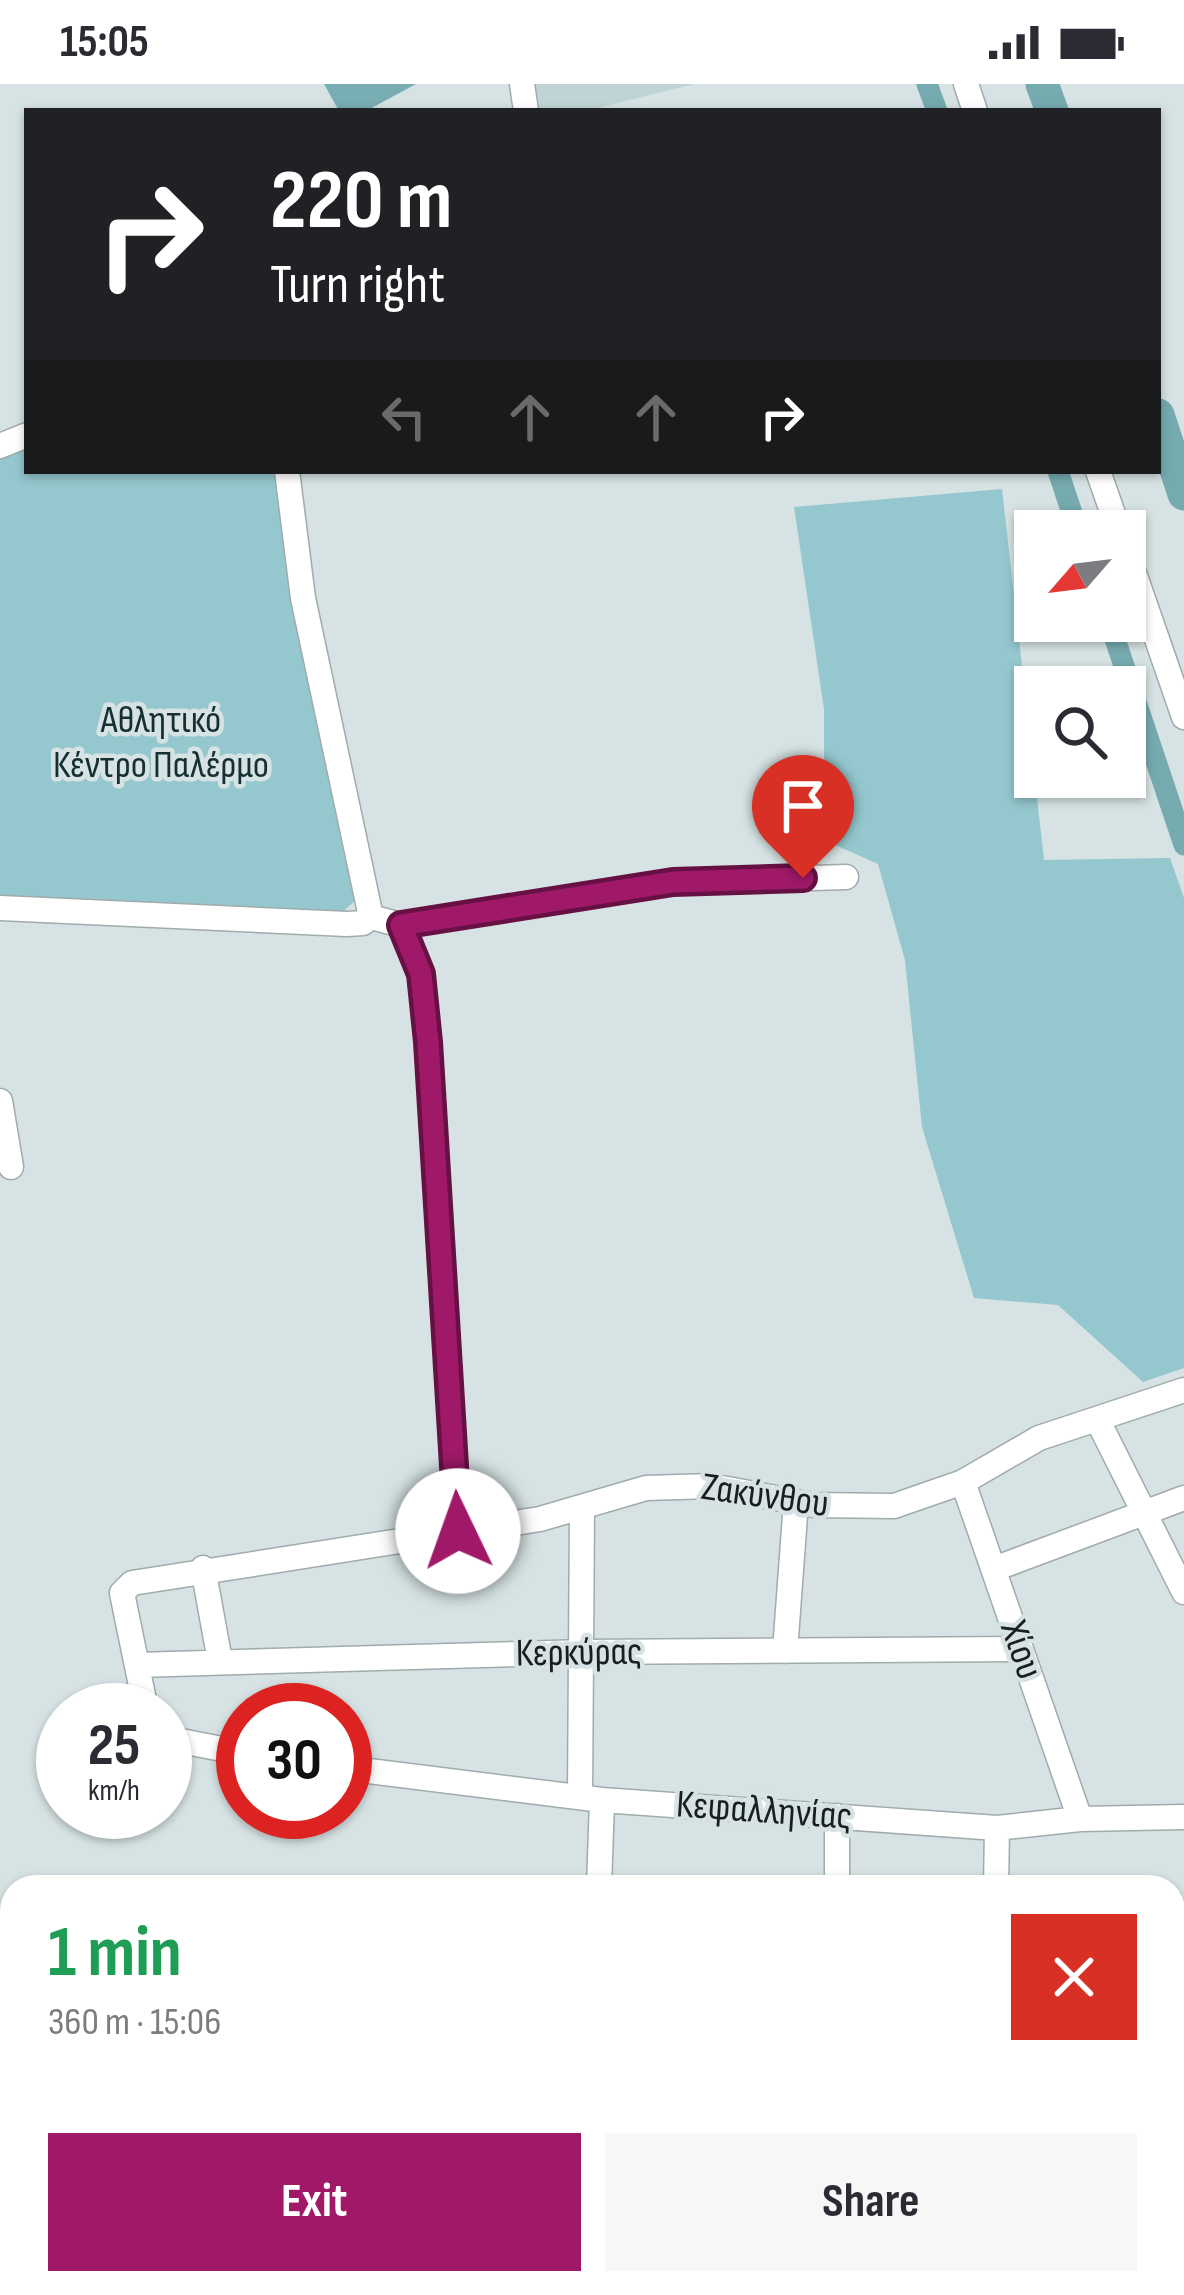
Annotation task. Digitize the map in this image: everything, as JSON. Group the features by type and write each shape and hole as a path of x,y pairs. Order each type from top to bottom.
{"street":[{"path":"287,474 307,616 371,917"},
{"path":"1099,474 1112,510"},
{"path":"1146,608 1184,717"},
{"path":"371,917 401,925 673,882 846,877"},
{"path":"0,908 346,924 363,923 371,917"},
{"path":"401,925 421,974 428,1042 458,1531"},
{"path":"0,1101 11,1167"},
{"name":"Ζακύνθου","path":"137,1665 122,1593 132,1583 582,1509 646,1488 686,1485 796,1502 894,1506 963,1482 1025,1444 1184,1390"},
{"path":"1097,1419 1184,1592"},
{"name":"Χίου","path":"963,1482 1080,1819"},
{"path":"994,1569 1184,1498"},
{"path":"785,1651 796,1502"},
{"path":"582,1509 584,1652 598,1875"},
{"path":"203,1568 220,1661"},
{"name":"Κερκύρας","path":"137,1665 584,1652 1020,1648"},
{"path":"137,1665 141,1683"},
{"name":"Κεφαλληνίας","path":"372,1771 591,1798 997,1828 1080,1819 1184,1817"},
{"path":"837,1816 837,1875"},
{"path":"996,1875 997,1828"}],"shaded area":[{"path":"324,84 416,84 372,108 337,108"},
{"path":"534,84 695,84 597,108 538,108"}],"green space":[{"name":"Αθλητικό Κέντρο Παλέρμο","path":"24,446 24,474 279,474 358,898 339,915 0,895 0,457"},
{"path":"1002,489 1014,595 1014,642 1019,642 1022,666 1014,666 1014,798 1037,798 1044,860 1170,858 1184,898 1184,1368 1143,1382 1058,1305 974,1298 922,1127 905,960 878,864 824,840 824,709 794,507"}],"waterway":[{"path":"927,84 936,108"},
{"path":"1042,84 1051,108"},
{"path":"1161,424 1184,494"},
{"path":"1059,474 1071,510"},
{"path":"1116,642 1184,845"}],"route":[{"path":"458,1531 428,1042 421,974 401,925 673,882 803,878"}]}
